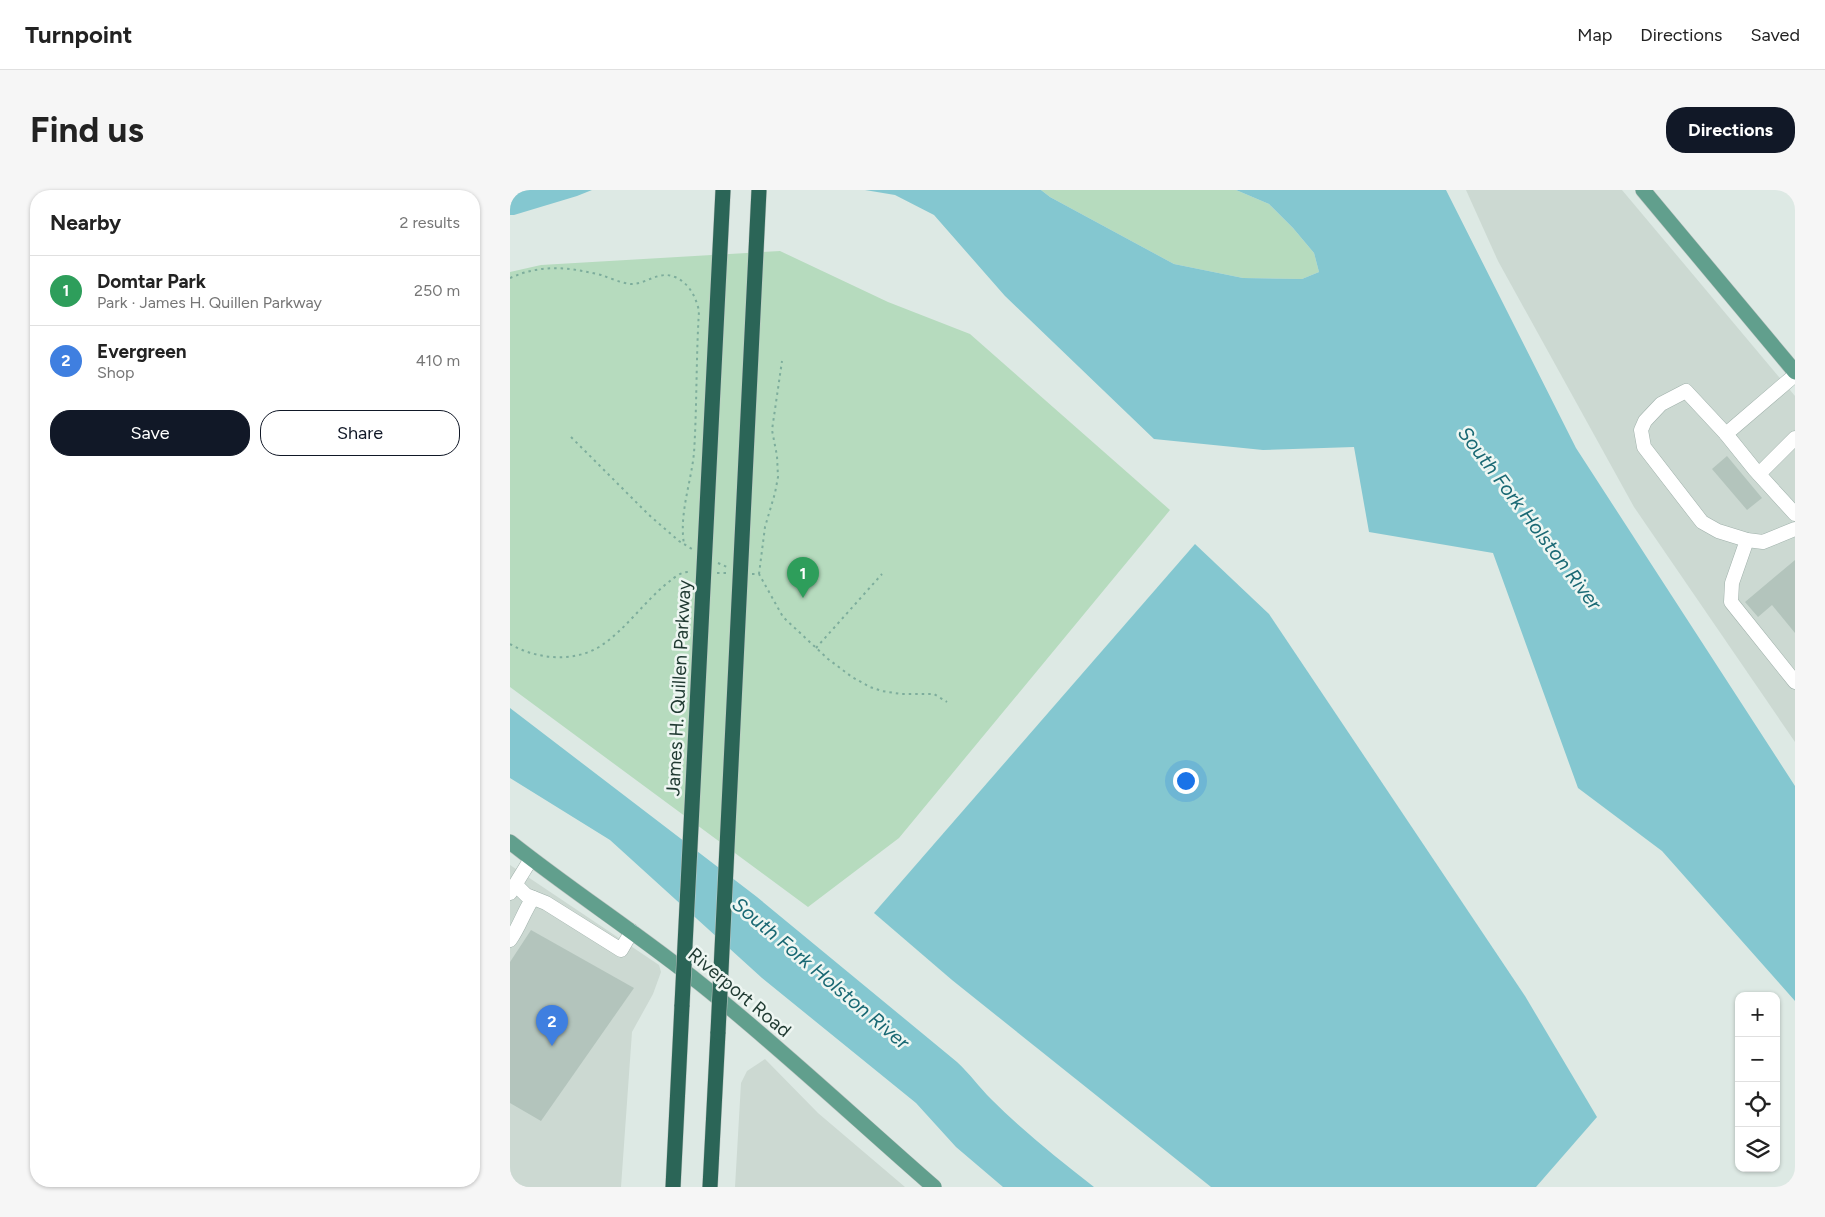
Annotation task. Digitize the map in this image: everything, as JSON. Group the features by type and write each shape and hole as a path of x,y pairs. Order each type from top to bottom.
{"highway":[{"name":"James H. Quillen Parkway","path":"673,1187 723,190"},
{"path":"710,1187 759,190"}],"main road":[{"path":"1643,190 1795,373"},
{"name":"Riverport Road","path":"510,842 703,985 756,1029 934,1187"}],"street":[{"path":"1726,434 1795,373"},
{"path":"1795,514 1686,390 1661,404 1645,421 1641,430 1644,448 1702,522 1718,531 1748,540 1763,542 1795,529"},
{"path":"1759,474 1795,438"},
{"path":"1748,540 1732,583 1731,602 1795,682"},
{"path":"531,859 513,889 546,903 621,950 632,931"},
{"path":"510,940 519,928 524,911 533,898"}],"path":[{"path":"510,278 536,269 552,267 579,269 631,284 668,275 685,284 694,293 698,311 694,452 682,524 684,544"},
{"path":"758,574 765,527 778,477 777,456 772,430 782,361"},
{"path":"571,437 649,515 693,550"},
{"path":"714,560 728,568"},
{"path":"816,648 882,574"}],"shaded area":[{"path":"1466,190 1622,190 1795,396 1795,742 1634,507 1498,261"},
{"path":"510,865 659,965 661,972 653,994 632,1032 621,1187 510,1187"},
{"path":"765,1059 818,1113 905,1187 735,1187 741,1083 747,1071"}],"green space":[{"path":"1041,190 1236,190 1269,204 1314,253 1319,272 1302,279 1243,278 1174,264 1050,197"},
{"path":"780,251 888,302 970,334 1170,510 899,838 808,907 510,687 510,272 541,265"}],"water":[{"path":"510,190 592,190 510,215"},
{"name":"South Fork Holston River","path":"865,190 1041,190 1050,197 1174,264 1243,278 1302,279 1319,272 1314,253 1269,204 1236,190 1446,190 1576,448 1795,786 1795,1001 1662,851 1578,788 1493,553 1369,532 1354,447 1263,450 1154,439 1005,296 934,215 895,195"},
{"path":"1195,544 1269,614 1525,996 1597,1117 1536,1187 1211,1187 952,980 874,913"},
{"name":"South Fork Holston River","path":"510,708 757,897 957,1062 991,1099 1016,1122 1094,1187 1003,1187 956,1147 916,1103 762,978 610,840 510,778"}],"building":[{"path":"1727,456 1762,498 1747,510 1712,469"},
{"path":"1795,560 1795,633 1772,605 1758,617 1745,602"},
{"path":"531,930 634,988 541,1121 510,1103 510,962"}],"place":[{"name":"Domtar Park","path":"803,598"},
{"name":"Evergreen","path":"552,1046"}]}
